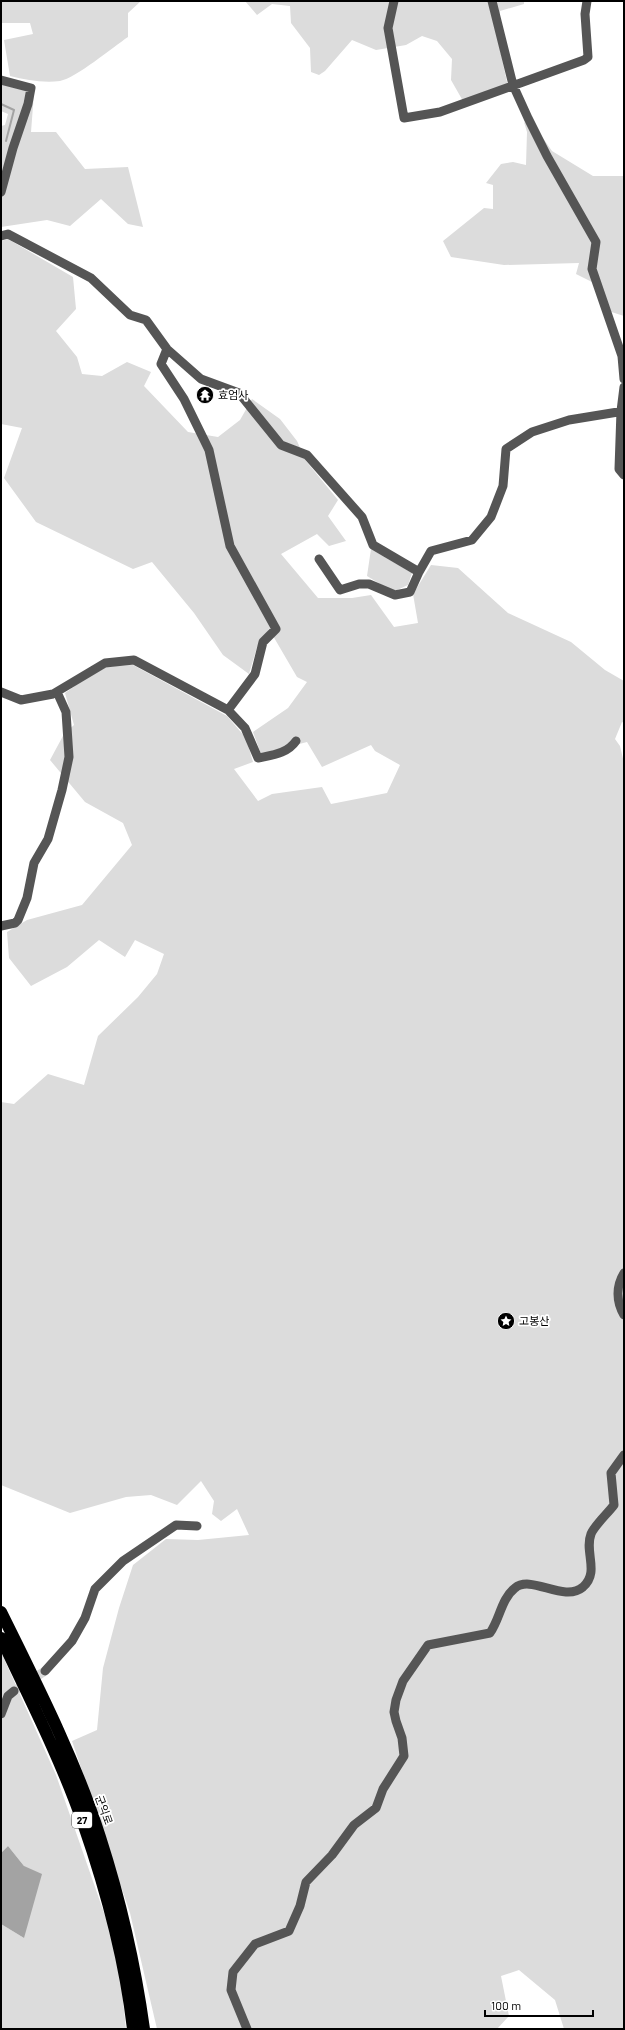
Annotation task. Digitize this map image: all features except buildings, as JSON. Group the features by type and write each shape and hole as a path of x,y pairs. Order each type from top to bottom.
{"highway":[{"name":"군익로","path":"1,1612 39,1690 100,1836 117,1896 144,2029"},
{"name":"27","path":"1,1638 47,1737 83,1823 99,1871 116,1933 134,2029"}],"street":[{"path":"394,1 388,28 404,118 440,112 584,60 588,57 585,14 587,1"},
{"path":"492,1 514,85 547,156 596,242 592,269 622,356 624,379"},
{"path":"1,80 31,88 28,104 13,148 1,192"},
{"path":"1,236 8,234 91,278 130,315 146,320 168,349 202,379 238,393 281,445 307,455 362,517 373,545 419,572"},
{"path":"168,349 161,364 184,399 209,450 230,546 276,629 263,642 255,674 228,710"},
{"path":"624,387 620,469 624,475"},
{"path":"319,559 340,590 359,584 369,584 395,595 410,592 431,551 472,540 490,517 503,486 506,449 532,432 569,420 622,411"},
{"path":"1,692 21,700 53,694 105,662 134,660 228,710 245,728 258,758 284,752 292,747 296,741"},
{"path":"1,926 15,923 18,920 27,898 34,863 48,839 62,790 69,757 66,712 57,692"},
{"path":"624,1273 619,1281 617,1293 624,1315"},
{"path":"246,2029 231,1990 233,1972 255,1944 289,1930 300,1906 306,1882 332,1855 354,1825 378,1805 383,1789 404,1756 402,1738 394,1712 399,1688 415,1663 428,1645 490,1633 496,1625 506,1599 515,1587 524,1584 566,1592 582,1588 588,1582 592,1570 589,1542 591,1533 614,1505 611,1473 624,1455"},
{"path":"45,1671 72,1641 85,1618 95,1589 123,1561 176,1525 197,1526"},
{"path":"1,1714 8,1696 14,1691"}],"shaded area":[{"path":"1,1 141,1 128,13 128,37 94,62 67,79 47,82 10,76 4,40 33,34 30,23 1,23"},
{"path":"245,1 524,1 524,4 500,11 500,50 509,91 463,101 451,80 452,59 437,41 422,36 406,45 376,50 352,40 325,71 319,75 311,72 310,48 291,23 290,6 272,4 257,15"},
{"path":"1,84 34,93 31,132 56,132 85,169 128,167 143,227 128,224 101,199 70,226 47,220 1,227 1,126 5,125 8,114 1,111"},
{"path":"524,122 538,131 552,151 593,176 624,176 624,316 602,309 594,283 576,274 579,263 504,265 451,257 443,241 484,208 493,209 493,185 486,183 501,164 513,162 526,165 527,132"},
{"path":"8,239 73,277 76,309 56,331 77,357 82,374 102,376 127,362 151,372 144,386 188,432 218,437 240,420 252,399 280,419 297,441 306,461 338,500 328,516 346,541 329,546 317,534 281,554 318,598 352,598 371,595 394,627 418,623 413,594 431,565 458,568 508,613 571,642 605,670 624,681 624,723 622,722 615,739 620,746 624,763 624,2029 564,2029 555,2000 519,1970 501,1976 509,2016 497,2029 157,2029 130,1913 72,1741 97,1730 103,1668 119,1608 133,1565 166,1539 198,1540 249,1535 237,1509 221,1521 212,1514 214,1501 201,1481 177,1505 151,1495 126,1497 70,1513 1,1485 1,1102 14,1104 48,1074 84,1085 98,1036 138,997 157,974 164,954 135,940 125,957 99,940 67,967 31,986 9,958 7,932 27,920 82,905 132,845 123,823 85,802 50,760 64,734 74,725 65,693 83,680 108,666 133,665 227,716 246,738 253,762 234,769 258,801 272,794 322,787 331,804 387,793 400,765 375,751 371,745 322,767 307,742 261,754 253,732 288,708 307,682 297,677 269,629 257,647 249,674 223,655 194,613 152,562 133,569 36,522 4,478 22,428 1,424 1,241"},
{"path":"371,549 412,573 408,585 393,592 367,576"},
{"path":"1,1652 56,1775 118,1953 126,2029 1,2029 1,1924 24,1938 24,1866 8,1846 1,1853"},
{"path":"8,1846 24,1866 42,1874 24,1938 1,1924 1,1853"}],"waterway":[{"path":"1,104 14,110 6,141"}],"tunnel":[{"path":"14,1691 45,1671"}],"place":[{"name":"효엄사","path":"205,395"},
{"name":"고봉산","path":"506,1321"}]}
